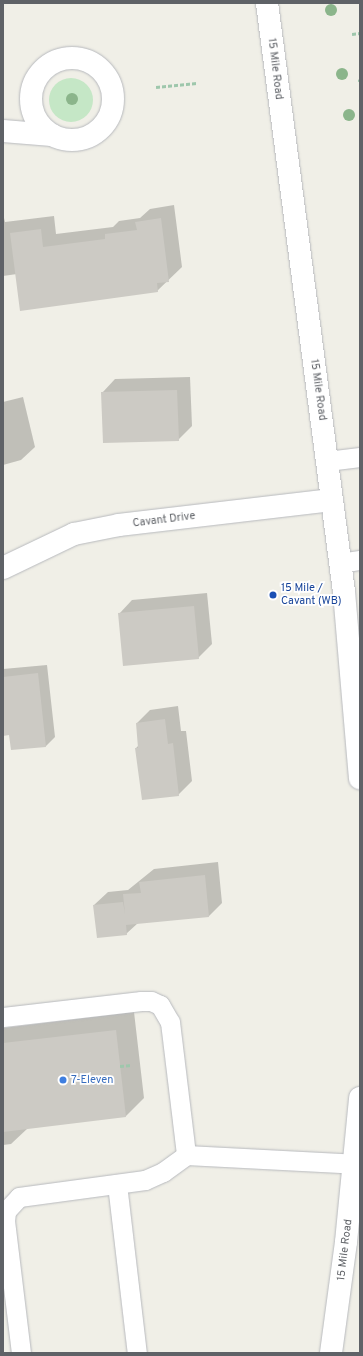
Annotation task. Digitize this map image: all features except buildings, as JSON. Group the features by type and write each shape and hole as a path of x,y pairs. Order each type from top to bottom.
{"main road":[{"name":"15 Mile Road","path":"267,3 332,500 350,562 353,678 360,778"},
{"path":"3,126 17,114 32,88 46,66 57,60 70,57 83,59 95,65 105,74 111,86 113,100 111,114 103,126 93,135 79,140 65,140 52,135 41,127 33,114 30,101 32,88"},
{"path":"3,131 52,135"},
{"name":"Cavant Drive","path":"3,568 74,534 119,525 332,500"},
{"name":"15 Mile Road","path":"331,1353 357,1164 360,1098"}],"lane":[{"path":"327,461 360,457"},
{"path":"3,1017 151,1000 160,1004 170,1022 186,1155"},
{"path":"21,1353 5,1221 6,1211 19,1197 28,1194 145,1180 163,1172 186,1155 357,1164"},
{"path":"117,1184 137,1353"}],"path":[{"path":"352,34 360,33"},
{"path":"156,87 197,82"},
{"path":"120,1066 132,1064"}],"green space":[{"path":"71,78 83,82 89,88 93,100 89,112 83,118 71,122 59,118 53,112 49,100 53,88 59,82"}],"place":[{"name":"15 Mile / Cavant (WB)","path":"273,595"},
{"name":"7-Eleven","path":"63,1080"}]}
